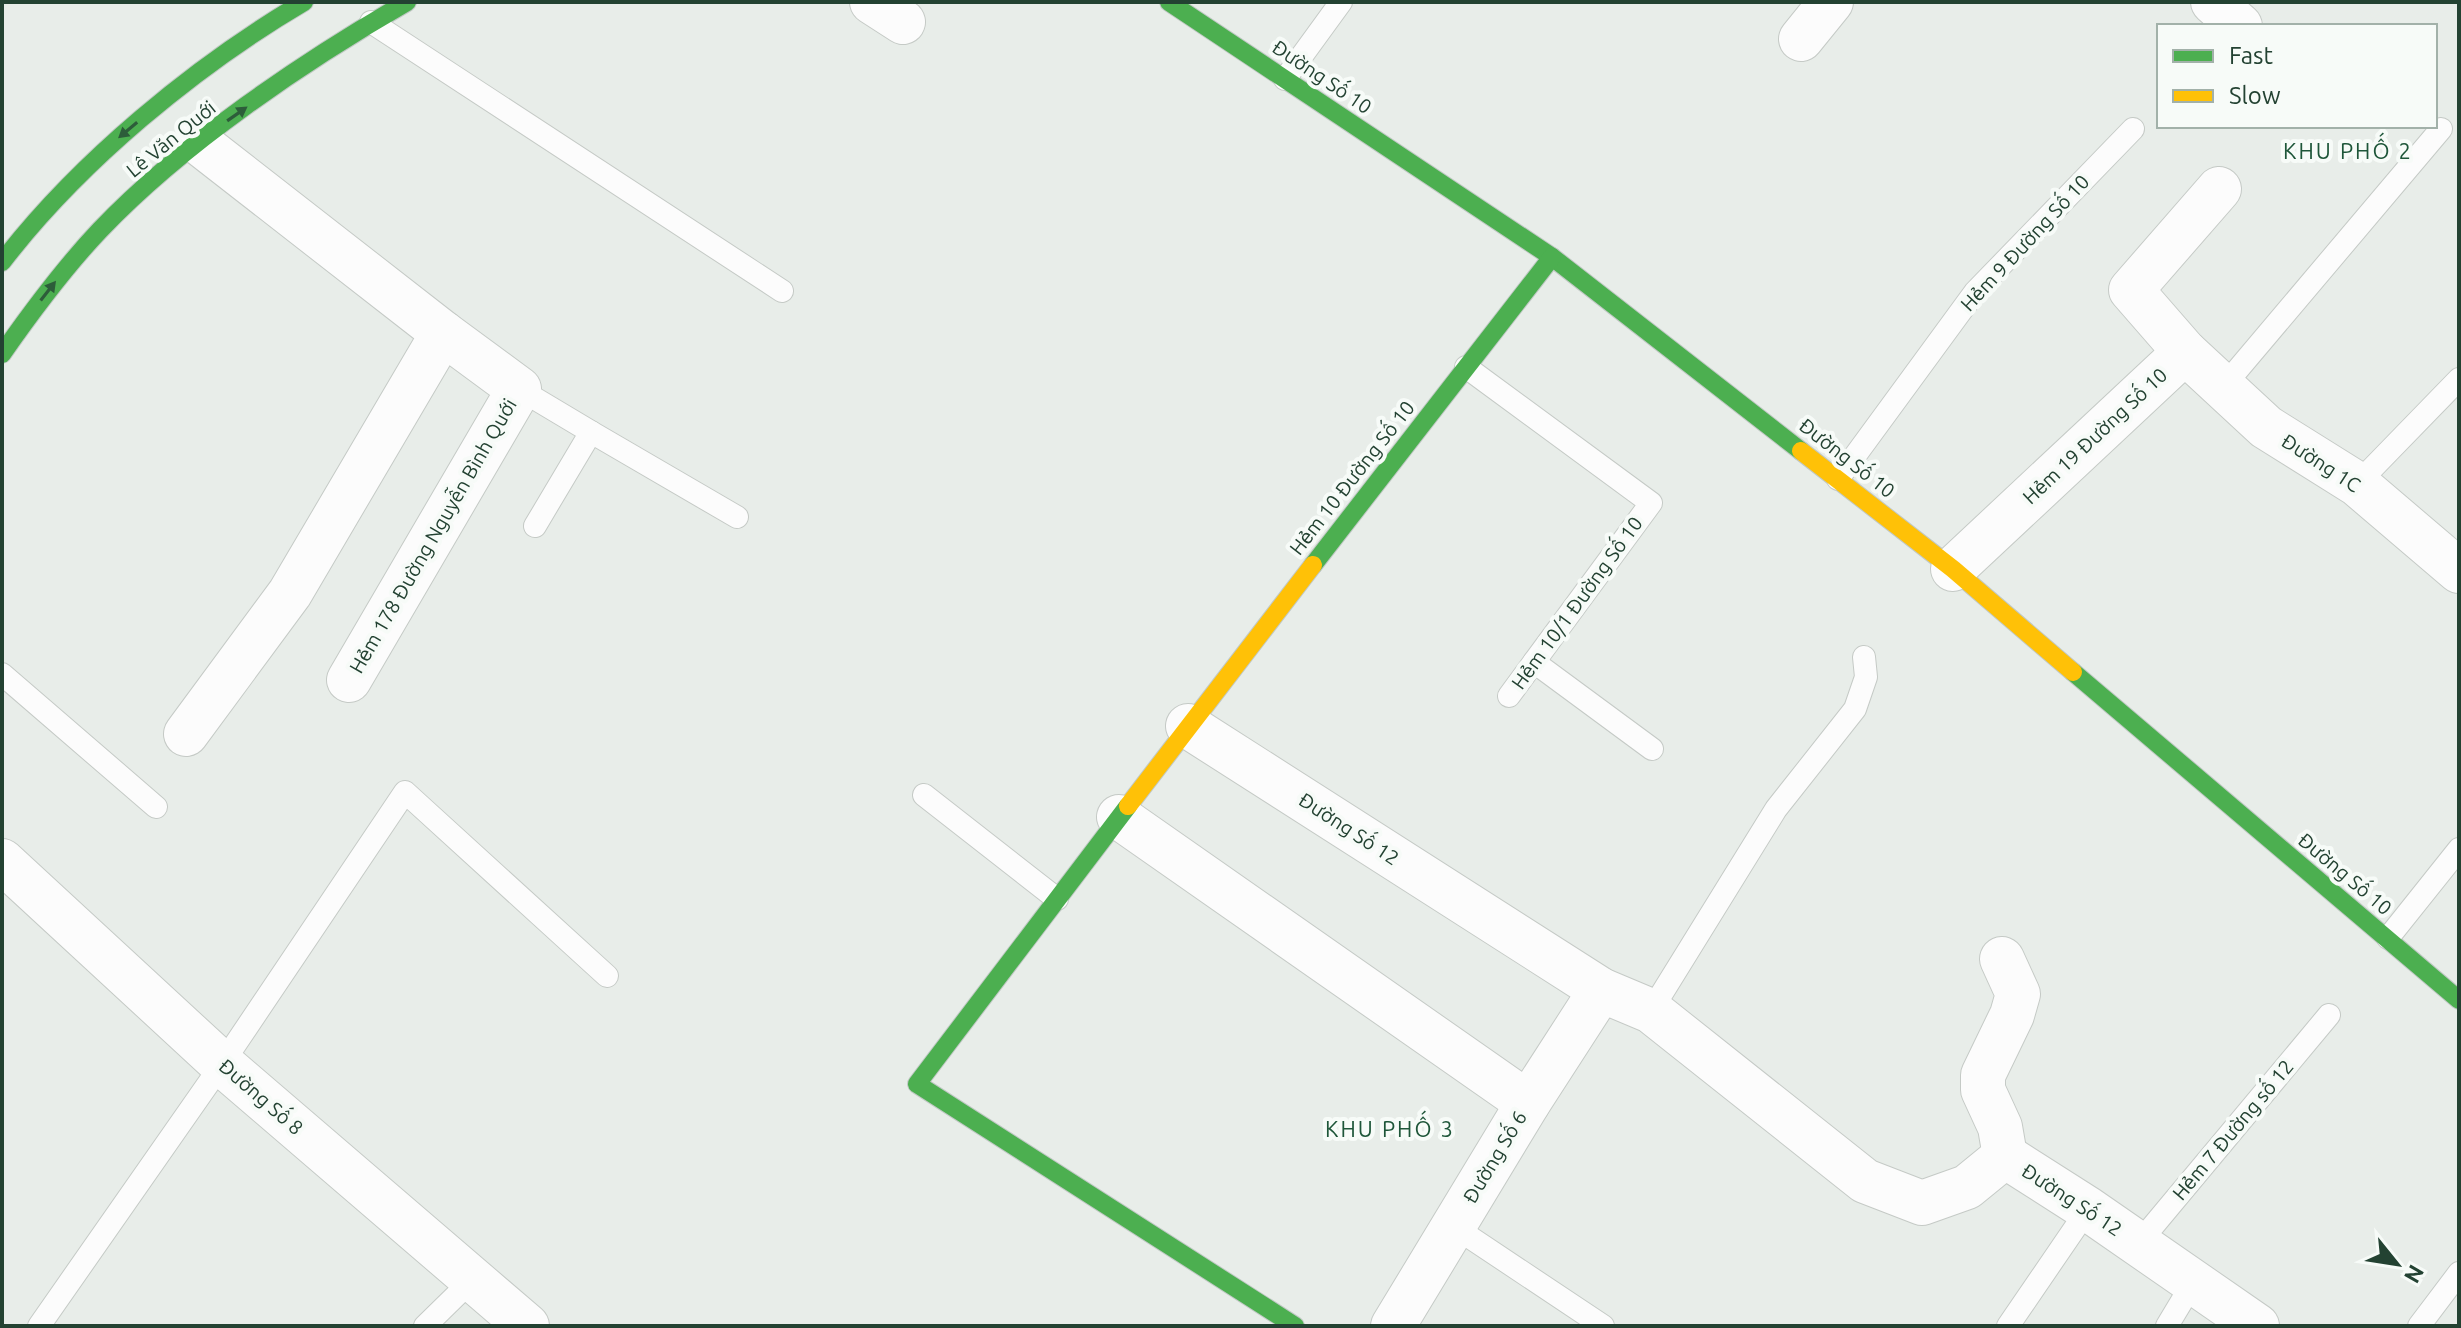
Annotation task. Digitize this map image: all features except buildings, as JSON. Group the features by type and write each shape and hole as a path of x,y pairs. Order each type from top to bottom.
{"street":[{"name":"Lê Văn Quới","path":"2,354 52,286 99,231 145,186 198,142 332,47 407,2"},
{"name":"Đường Số 10","path":"1169,2 1552,257 1953,569 2459,1000"},
{"path":"2213,2 2238,24"},
{"name":"Lê Văn Quới","path":"6,246 105,150 231,51 300,3"},
{"path":"1801,39 1829,3"},
{"name":"Hẻm 178 Đường Nguyễn Bình Quới","path":"198,142 519,389 349,680"},
{"name":"Hẻm 19 Đường Số 10","path":"1953,569 2185,352 2131,290 2219,189"},
{"name":"Hẻm 10 Đường Số 10","path":"1188,726 1552,257"},
{"path":"186,734 290,593 443,333"},
{"name":"Đường 1C","path":"2185,352 2266,427 2357,484 2459,571"},
{"path":"1188,726 917,1084 1295,1326"},
{"name":"Đường Số 12","path":"1188,726 1601,990 1651,1011 1865,1181 1922,1203 1967,1187 2005,1156 2088,1209 2257,1326"},
{"path":"1119,817 1528,1103"},
{"name":"Đường Số 8","path":"2,861 222,1064 527,1326"},
{"path":"2002,959 2018,994 2012,1015 1983,1075 1983,1090 2000,1127 2005,1156"},
{"name":"Đường Số 6","path":"1393,1326 1528,1103 1601,990"}],"lane":[{"path":"1285,79 1341,2"},
{"path":"371,22 782,291"},
{"name":"Hẻm 9 Đường Số 10","path":"1838,479 1975,292 2133,129"},
{"path":"2223,387 2441,129"},
{"name":"Hẻm 10/1 Đường Số 10","path":"1466,367 1651,503 1509,696"},
{"path":"2357,484 2459,379"},
{"path":"519,389 737,517"},
{"path":"535,526 591,432"},
{"path":"1651,1011 1776,809 1855,709 1866,677 1864,657"},
{"path":"1534,662 1652,749"},
{"path":"2,674 156,807"},
{"path":"39,1326 222,1064 405,792 607,976"},
{"path":"924,795 1057,899"},
{"path":"2388,938 2459,849"},
{"name":"Hẻm 7 Đường số 12","path":"2138,1244 2329,1015"},
{"path":"2008,1326 2088,1209"},
{"path":"1453,1226 1603,1326"},
{"path":"2419,1326 2459,1273"},
{"path":"425,1326 473,1279"},
{"path":"2167,1326 2194,1281"}],"traffic: fast":[{"path":"2,262 66,188 141,118 222,56 304,2"},
{"path":"2,354 87,244 168,166 286,78 407,2"},
{"path":"1169,2 1552,257 1801,451"},
{"path":"1313,565 1552,257"},
{"path":"2073,672 2459,1000"},
{"path":"1128,806 917,1084 1295,1326"}],"traffic: slow":[{"path":"1801,451 1953,569 2073,672"},
{"path":"1128,806 1313,565"}],"district":[{"name":"KHU PHỐ 2","path":"2348,151"},
{"name":"KHU PHỐ 3","path":"1390,1129"}]}
